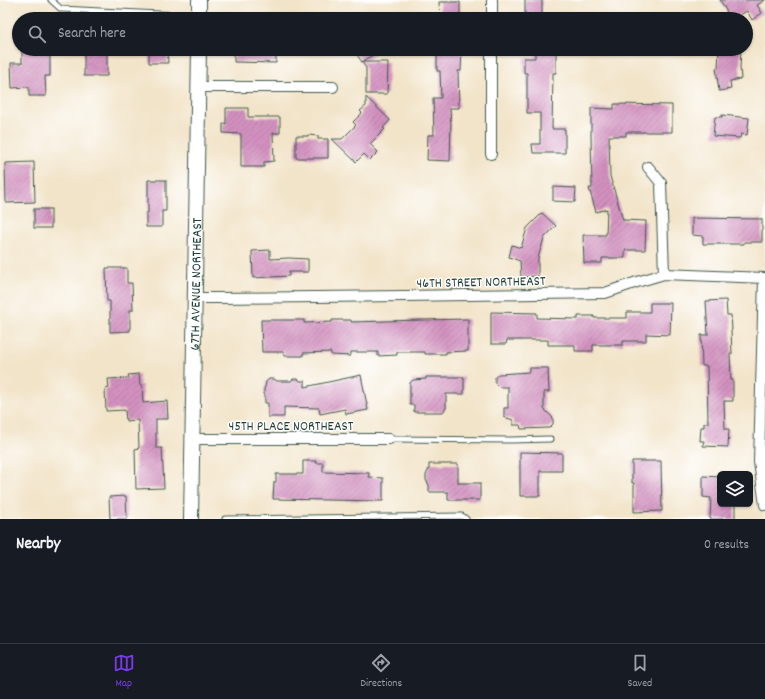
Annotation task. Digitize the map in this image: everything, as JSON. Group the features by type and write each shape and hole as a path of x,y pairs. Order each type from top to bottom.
{"street":[{"path":"198,12 199,0"},
{"path":"492,0 492,12"},
{"name":"67TH AVENUE NORTHEAST","path":"191,519 198,56"},
{"path":"491,154 492,56"},
{"path":"198,87 333,87"},
{"path":"648,167 661,183 664,274"},
{"name":"46TH STREET NORTHEAST","path":"195,298 605,293 664,274 765,278"},
{"path":"765,278 762,462 765,505"},
{"name":"45TH PLACE NORTHEAST","path":"192,439 389,439"}],"lane":[{"path":"51,0 61,9 107,12"},
{"path":"389,439 550,439"},
{"path":"225,519 462,516 466,519"}],"building":[{"path":"525,0 542,0 542,12 525,12"},
{"path":"720,0 765,0 757,5 762,13 753,19 753,12 727,12"},
{"path":"439,2 460,2 460,12 440,12"},
{"path":"22,56 50,56 50,76 45,76 46,96 29,96 29,87 12,88 11,63 22,63"},
{"path":"84,56 107,56 107,76 84,76"},
{"path":"149,56 168,56 168,63 149,63"},
{"path":"234,56 276,56 276,63 234,62"},
{"path":"358,56 371,56 362,62 388,62 387,94 366,94 366,68"},
{"path":"437,56 462,56 461,71 458,71 459,108 450,108 450,161 427,160 428,135 434,135 433,98 441,98 440,71 437,71"},
{"path":"535,56 556,56 556,73 553,73 552,129 565,129 565,153 533,153 532,144 540,144 540,113 527,113 527,73 524,73 524,58 535,58"},
{"path":"719,56 741,56 741,79 730,81 731,89 719,91 716,68 718,68"},
{"path":"366,97 390,120 383,128 385,129 370,144 378,152 370,160 364,154 356,162 332,139 342,139 356,125 353,122 362,113 360,111 366,106"},
{"path":"614,104 672,105 672,132 626,132 626,136 609,136 610,176 623,220 646,221 645,250 625,250 625,258 602,258 602,263 584,263 583,235 606,235 607,209 596,212 589,188 592,188 591,108 614,109"},
{"path":"226,108 248,108 248,117 280,117 280,133 273,133 274,161 264,162 264,167 241,167 241,134 223,133 223,124 226,124"},
{"path":"722,115 749,118 747,135 741,134 740,138 713,136 715,117 722,117"},
{"path":"296,136 318,136 318,139 328,139 328,158 296,158"},
{"path":"34,162 35,202 6,203 5,163"},
{"path":"148,180 166,180 166,211 162,211 162,227 146,227 146,213 148,213"},
{"path":"553,187 576,188 575,202 553,201"},
{"path":"34,209 51,209 51,228 34,228"},
{"path":"542,213 556,226 544,238 538,258 538,276 521,277 520,261 509,257 512,245 521,248 527,228"},
{"path":"692,218 762,219 762,242 744,242 744,244 703,244 703,236 692,235"},
{"path":"270,250 270,259 308,259 308,272 289,272 289,276 253,278 252,251"},
{"path":"106,268 127,268 127,283 132,283 133,310 130,310 130,331 110,332 110,301 107,301"},
{"path":"726,300 727,315 731,315 732,354 730,354 731,380 733,380 733,401 724,401 725,429 729,429 728,447 703,446 704,441 700,441 701,427 704,427 704,423 708,423 707,366 702,366 701,335 708,335 706,301"},
{"path":"650,303 671,303 670,335 646,334 646,341 623,341 623,345 593,345 593,351 575,351 575,345 548,345 548,340 507,340 506,344 491,344 491,312 537,313 537,318 578,319 578,316 594,316 594,318 627,318 627,312 650,312"},
{"path":"468,319 468,351 446,352 446,354 397,352 397,355 378,356 378,352 351,352 350,356 331,355 331,352 303,353 303,356 284,356 284,352 262,352 261,320 304,320 304,323 332,322 332,320 351,320 351,322"},
{"path":"529,368 548,368 549,392 544,392 544,409 553,418 553,424 549,428 521,429 520,425 513,425 513,420 504,417 504,408 508,408 508,387 499,387 495,383 495,377 499,374 529,372"},
{"path":"139,374 140,385 142,385 143,403 167,401 168,419 156,419 156,448 162,448 164,488 136,489 135,449 139,448 138,420 126,421 125,410 106,411 105,389 109,388 108,379 129,378 128,375"},
{"path":"361,375 368,410 346,414 345,409 320,414 319,408 284,407 284,417 268,417 268,403 265,403 264,389 266,382 269,379 274,379 277,381 291,381 293,379 298,379 300,381 305,381 305,387"},
{"path":"426,377 464,377 464,394 446,394 446,408 443,412 414,412 414,405 410,405 410,383 413,380 426,379"},
{"path":"520,452 562,453 562,471 540,471 540,496 520,496"},
{"path":"303,461 316,461 316,463 323,463 323,472 369,473 369,477 383,478 383,501 273,499 276,474 303,474"},
{"path":"632,461 661,461 662,511 634,512"},
{"path":"429,464 458,464 458,483 480,483 480,500 448,500 448,492 429,492 429,485 426,480 426,475 429,469"},
{"path":"703,476 717,477 717,507 735,507 735,519 710,519 711,498 703,497"},
{"path":"126,496 127,519 110,519 109,497"}]}
